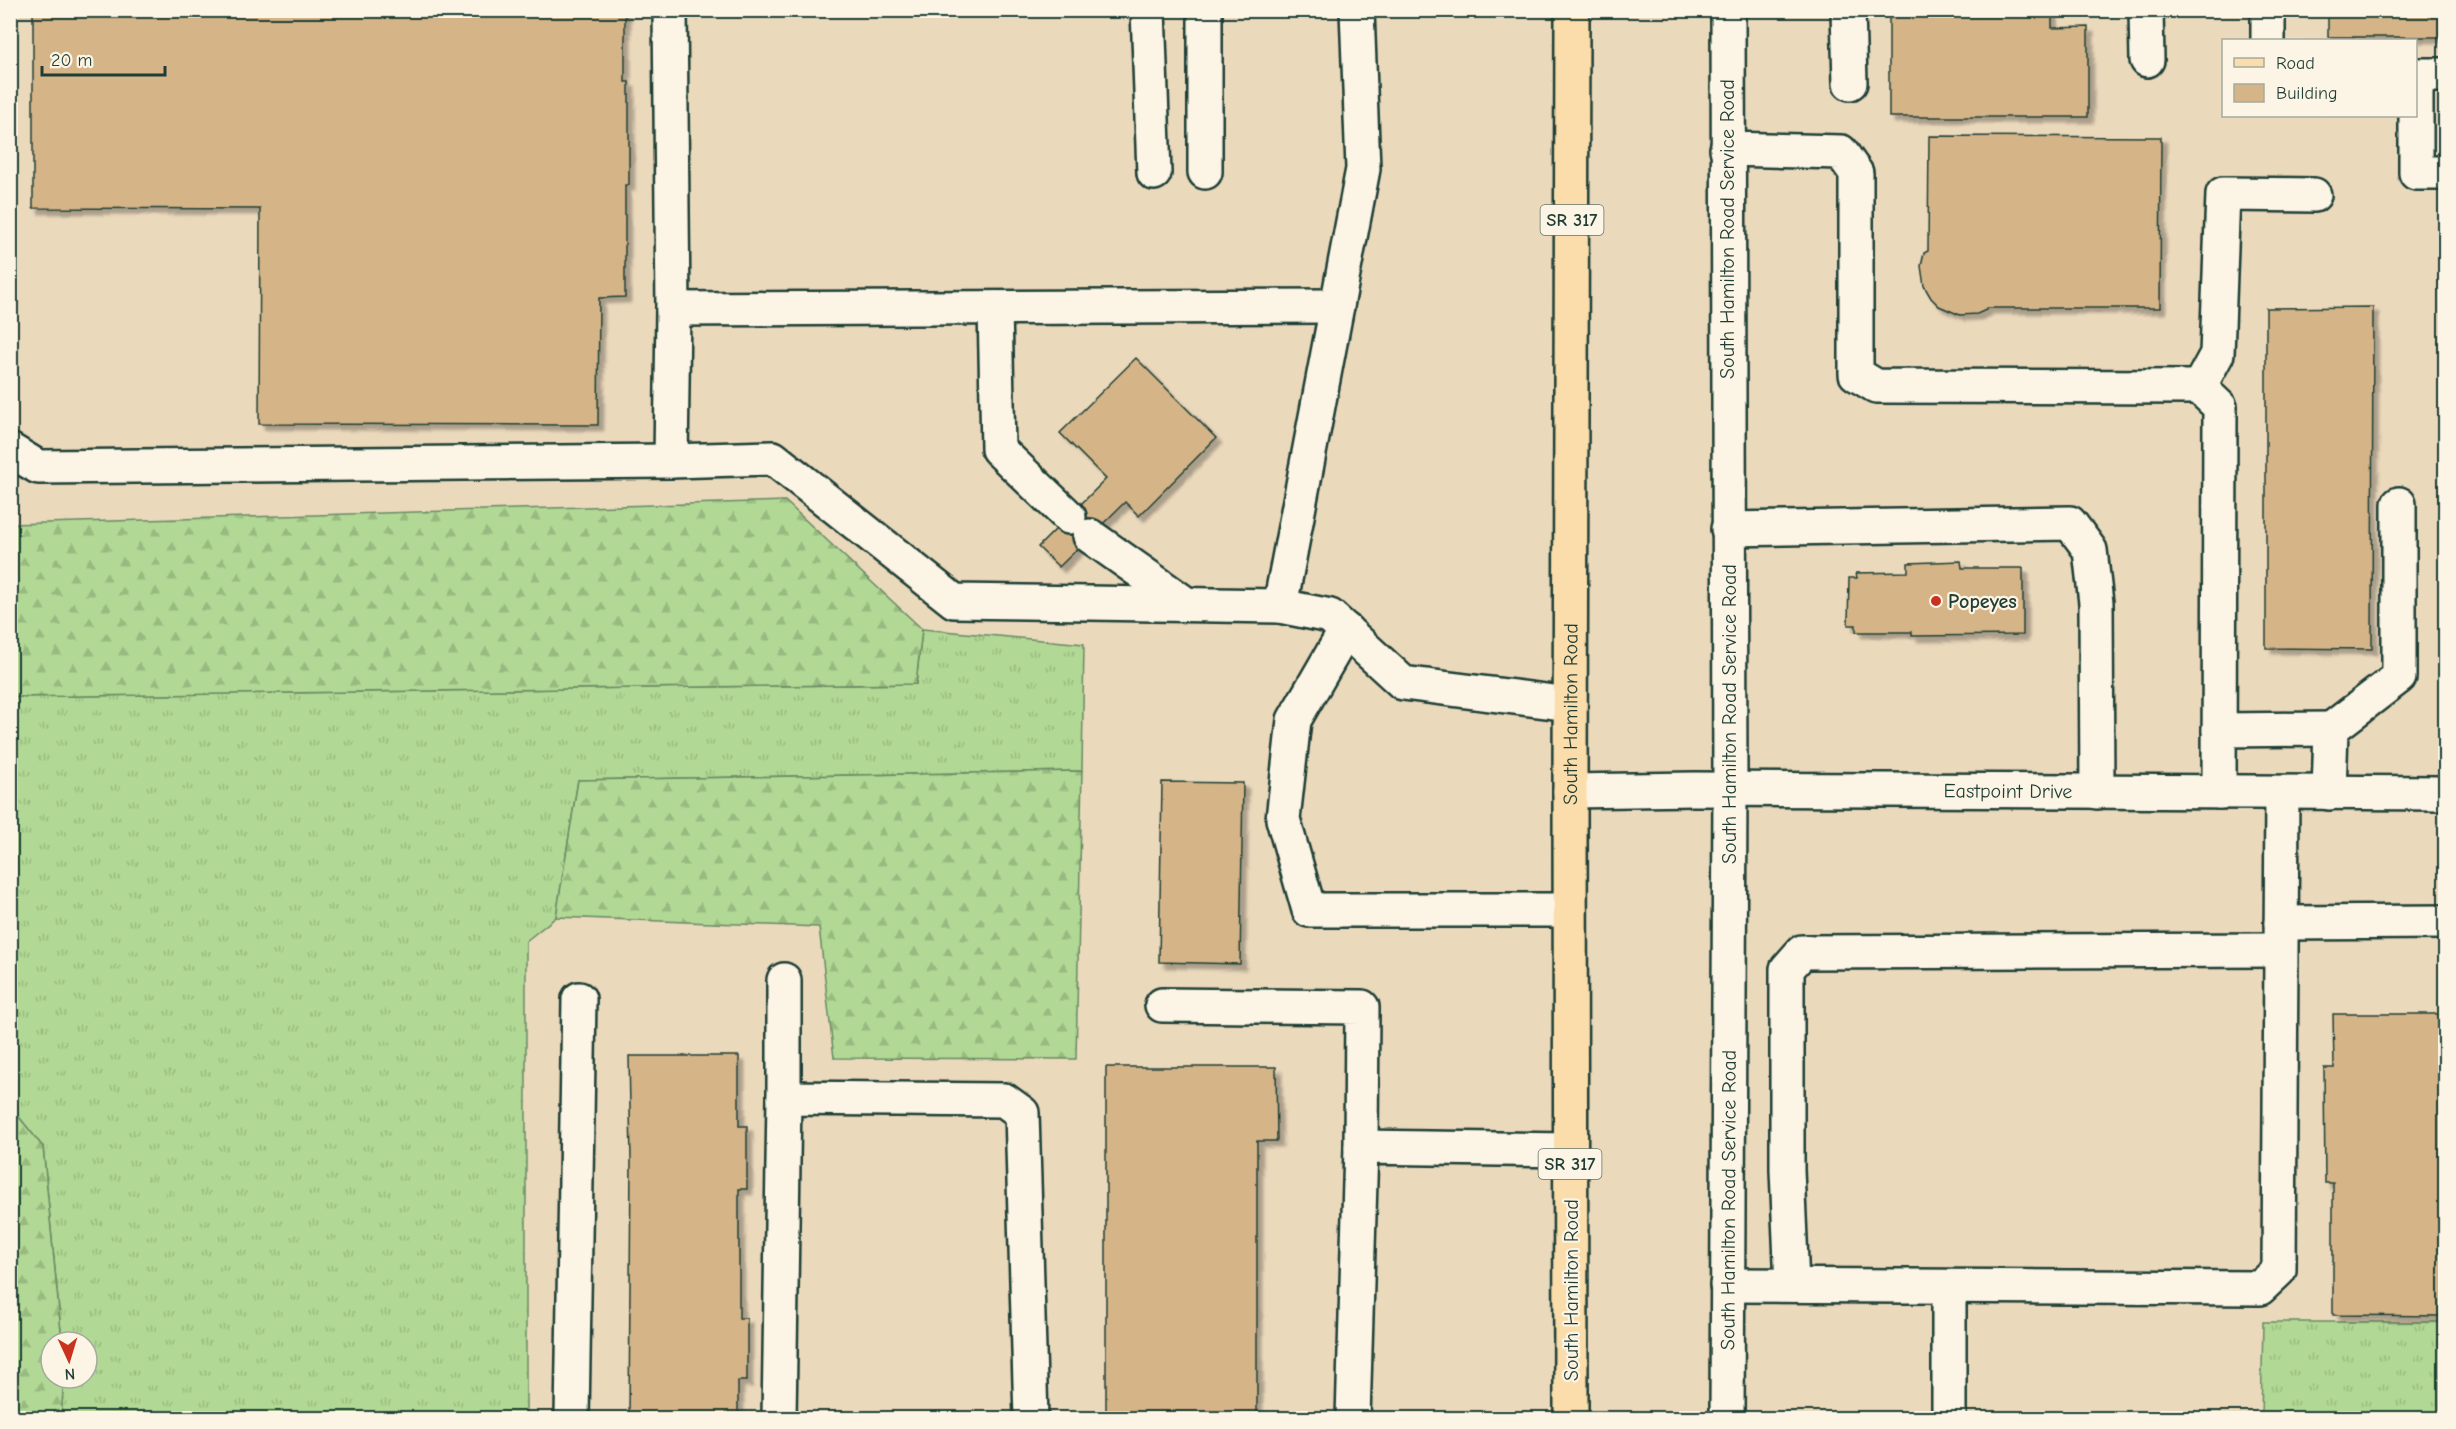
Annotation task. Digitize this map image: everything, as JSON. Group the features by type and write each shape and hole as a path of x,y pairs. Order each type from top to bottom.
{"main road":[{"name":"South Hamilton Road","path":"1571,1419 1569,791 1572,10"}],"street":[{"path":"670,10 673,309 671,461"},
{"path":"1148,10 1154,173"},
{"path":"1204,172 1205,10"},
{"path":"1280,606 1363,170 1357,10"},
{"name":"South Hamilton Road Service Road","path":"1727,1419 1730,789 1728,10"},
{"path":"1848,10 1850,83"},
{"path":"2146,10 2147,60"},
{"path":"2268,10 2268,39"},
{"path":"2426,75 2416,173 2445,173"},
{"path":"1727,149 1841,152 1856,173 1856,374 1876,386 2199,387 2220,407 2219,792"},
{"path":"2199,387 2217,354 2223,194 2314,195"},
{"path":"673,309 1337,306"},
{"path":"995,308 998,449 1080,526 1186,604"},
{"path":"10,450 38,467 773,458 954,601 1280,606 1330,616 1403,682 1570,704"},
{"path":"2219,730 2331,729 2399,677 2399,504"},
{"path":"1728,529 2070,523 2090,550 2096,603 2097,792"},
{"path":"1346,630 1294,720 1283,819 1309,910 1570,910"},
{"path":"2329,793 2331,729"},
{"name":"Eastpoint Drive","path":"1569,791 1730,789 2445,793"},
{"path":"1727,1285 2260,1288 2279,1270 2282,793"},
{"path":"1792,1285 1787,1170 1787,969 1802,952 2281,936 2445,922"},
{"path":"779,1419 784,980"},
{"path":"572,1419 579,999"},
{"path":"1162,1005 1362,1007 1362,1147 1353,1419"},
{"path":"784,1098 1004,1100 1022,1113 1031,1419"},
{"path":"1362,1147 1570,1150"},
{"path":"1948,1287 1949,1419"}],"shaded area":[{"path":"10,11 2445,11 2445,1322 2263,1322 2261,1418 526,1418 526,941 556,917 819,927 1076,1059 1084,644 922,629 785,501 11,524"}],"green space":[{"path":"785,501 922,629 916,684 11,697 11,524"},
{"path":"922,629 1084,644 1082,771 578,780 556,917 526,941 526,1418 61,1418 63,1390 99,1390 99,1330 61,1330 43,1147 11,1107 10,697 916,684"},
{"path":"1082,771 1076,1059 834,1058 819,927 556,917 578,780"},
{"path":"11,1107 43,1147 61,1330 39,1330 39,1390 63,1390 61,1418 11,1418"},
{"path":"2263,1322 2445,1322 2445,1418 2261,1418"}],"building":[{"path":"33,10 625,10 625,82 629,82 629,185 625,185 625,297 599,298 598,425 259,424 260,209 33,208"},
{"path":"1889,10 2052,10 2052,28 2088,27 2088,117 1889,117"},
{"path":"2328,10 2446,10 2446,37 2328,37"},
{"path":"1929,136 2161,137 2160,308 1986,308 1977,314 1960,315 1939,306 1924,286 1921,266 1924,253 1928,251"},
{"path":"2373,307 2372,649 2266,648 2266,308"},
{"path":"1136,358 1216,438 1139,516 1125,502 1059,567 1038,547 1106,479 1060,433"},
{"name":"Popeyes","path":"1961,561 1962,568 2023,568 2023,635 1912,636 1912,632 1856,632 1856,625 1848,625 1849,578 1857,578 1856,573 1908,572 1908,563"},
{"path":"1162,782 1243,783 1240,964 1159,962"},
{"path":"2333,1014 2446,1014 2446,1316 2333,1315 2333,1183 2325,1183 2324,1068 2334,1068"},
{"path":"629,1056 739,1056 739,1126 747,1126 747,1189 739,1189 739,1318 747,1318 747,1381 738,1381 738,1418 629,1418 631,1159"},
{"path":"1106,1067 1276,1067 1277,1141 1257,1141 1257,1418 1106,1418"}],"place":[{"name":"Popeyes","path":"1936,601"}]}
